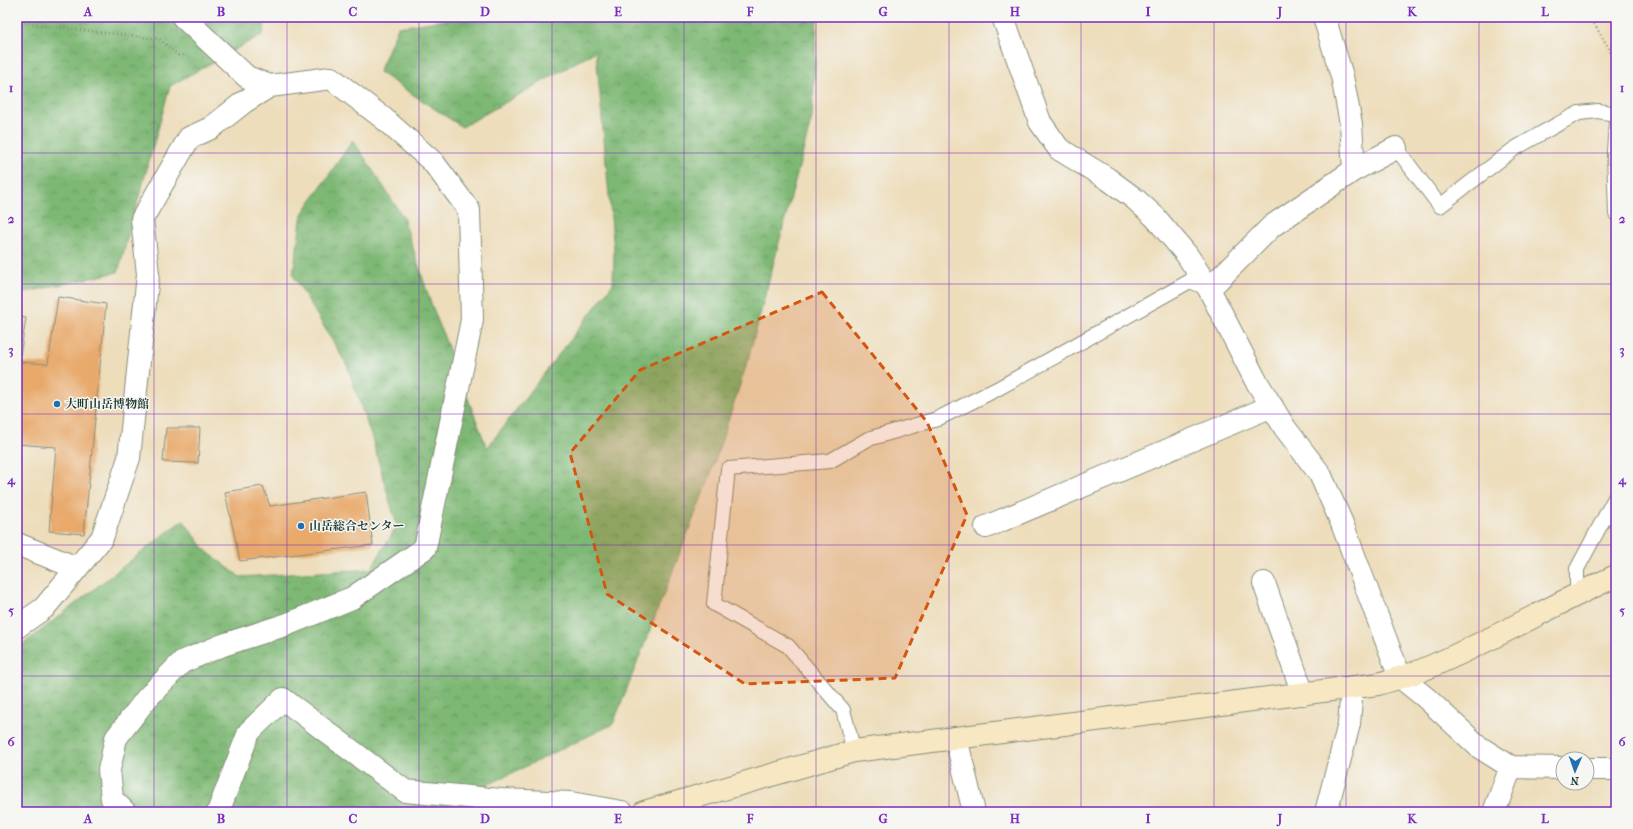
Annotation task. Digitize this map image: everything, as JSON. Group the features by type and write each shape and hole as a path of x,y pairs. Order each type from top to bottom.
{"street":[{"path":"183,17 248,77 270,86"},
{"path":"1003,17 1040,122 1059,149 1108,179 1155,216 1187,255 1209,289 1255,379 1285,428 1320,474 1341,521 1400,677 1425,697 1479,747 1511,767 1555,768"},
{"path":"1324,17 1342,76 1351,124 1354,170"},
{"path":"17,627 44,608 102,538 129,458 148,274 142,219 189,138 211,128 244,102 270,86 332,78 383,118 433,162 469,210 472,320 425,548 352,598 288,624 223,645 182,662 148,698 116,738 109,770 112,798 125,812"},
{"path":"1209,289 1272,226 1354,170 1396,148"},
{"path":"986,527 1272,406"},
{"path":"17,544 77,568"},
{"path":"644,812 854,751 1378,684 1426,669 1468,650 1580,592 1616,576"},
{"path":"1264,583 1303,694"},
{"path":"1326,812 1349,724 1352,688"},
{"path":"218,812 249,732 283,699 405,790 501,800 571,802 622,812"},
{"path":"956,738 974,812"},
{"path":"1494,812 1511,767"},
{"path":"1595,769 1616,769"}],"lane":[{"path":"1396,148 1440,206 1514,148 1579,113 1598,112 1616,114"},
{"path":"1616,123 1614,182 1616,214"},
{"path":"854,751 844,710 788,646 714,604 728,469 830,460 868,439 937,419 997,389 1190,281 1209,289"},
{"path":"1580,592 1577,584 1577,569 1616,496"}],"path":[{"path":"1590,17 1610,50 1616,76"},
{"path":"17,20 40,25 159,38 178,55 222,54"}],"highlighted area":[{"path":"822,292 927,422 967,515 895,678 745,684 607,594 570,453 640,370"}],"green space":[{"path":"17,17 266,17 263,34 170,86 118,272 17,294"},
{"path":"464,17 817,17 812,117 748,360 710,476 613,724 432,812 17,812 17,649 183,520 206,551 240,577 371,569 397,526 371,435 347,365 293,275 302,214 353,140 403,217 429,298 487,448 613,284 614,251 596,51 462,127 379,72 398,27"}],"building":[{"name":"大町山岳博物館","path":"58,297 106,304 84,534 49,531 56,447 17,444 17,317 26,318 19,362 48,364"},
{"path":"166,428 200,428 198,463 163,462"},
{"name":"山岳総合センター","path":"263,486 270,506 366,492 373,545 240,561 225,492"}],"place":[{"name":"大町山岳博物館","path":"57,404"},
{"name":"山岳総合センター","path":"301,526"}]}
